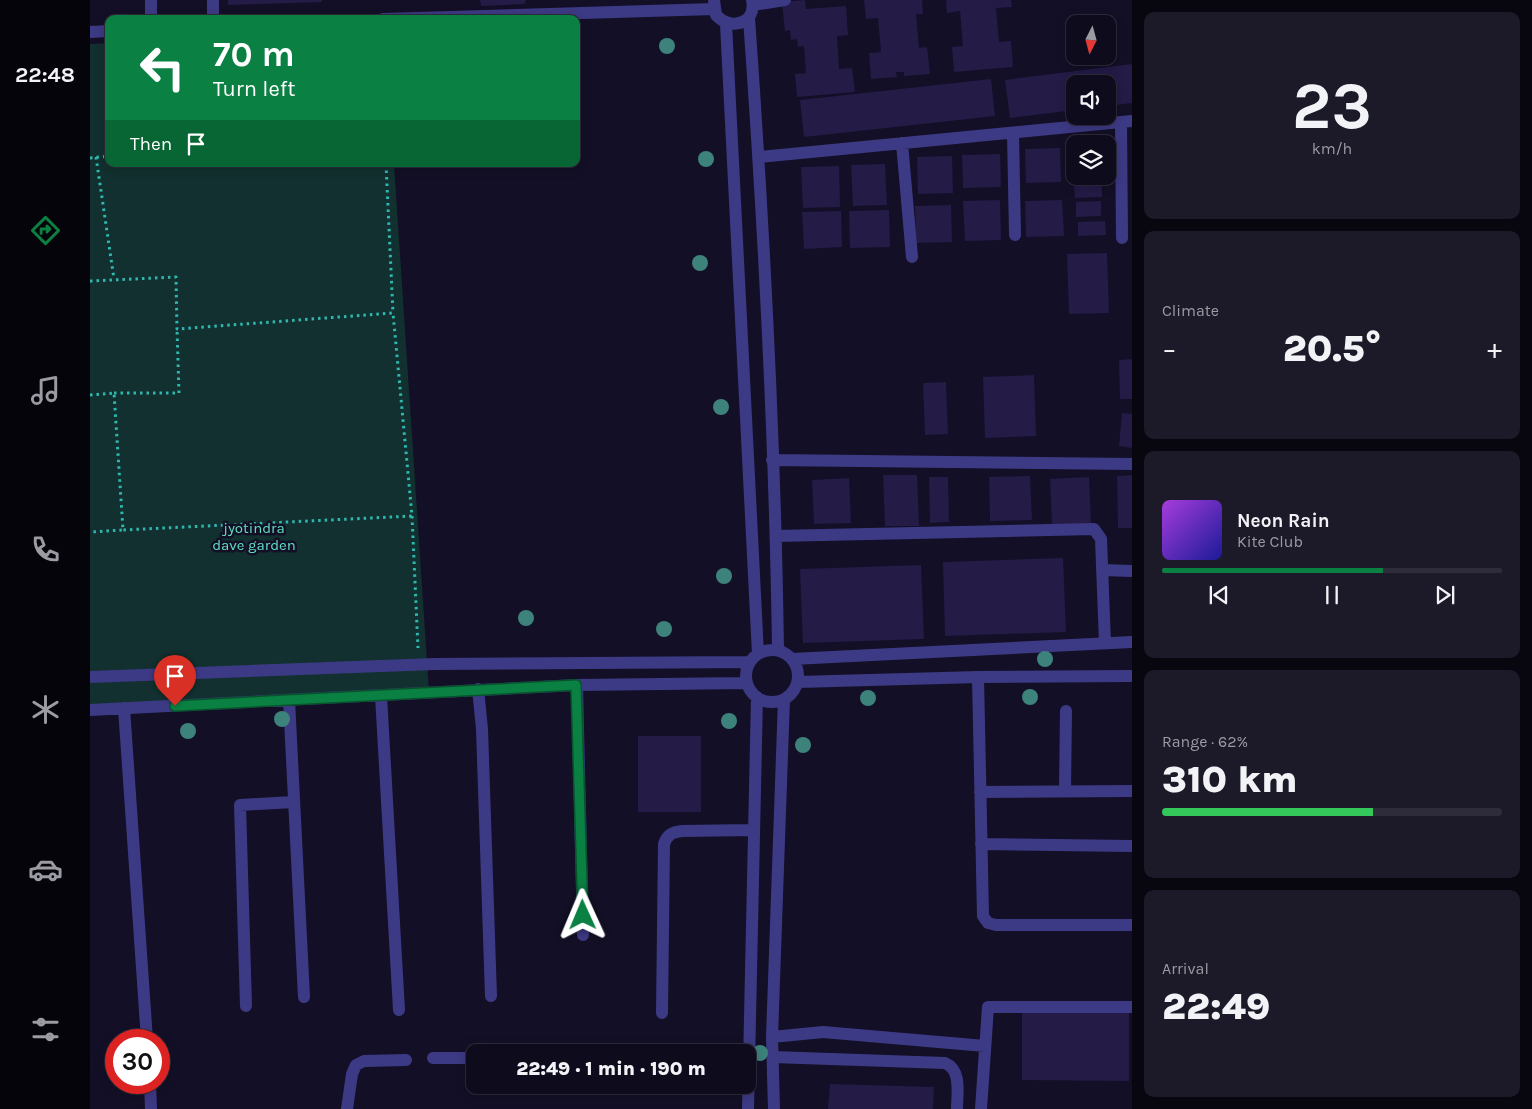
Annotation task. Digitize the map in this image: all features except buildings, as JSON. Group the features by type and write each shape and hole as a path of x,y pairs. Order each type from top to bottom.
{"street":[{"path":"151,0 151,15"},
{"path":"213,0 213,15"},
{"path":"778,650 776,536 759,158 749,18 753,2 785,0"},
{"path":"471,15 714,4 716,15 726,24 738,24 749,18"},
{"path":"726,24 754,658"},
{"path":"90,32 105,31"},
{"path":"759,158 1126,122 1122,238"},
{"path":"1013,133 1015,235"},
{"path":"902,143 912,257"},
{"path":"772,460 1132,464"},
{"path":"776,536 1094,529 1101,539 1105,643"},
{"path":"1102,570 1132,571"},
{"path":"792,659 1132,642"},
{"path":"770,649 778,650 792,659 797,666 798,682 794,690 784,699 771,702 757,697 748,688 746,683 746,670 754,658 770,649"},
{"path":"90,677 419,664 754,658"},
{"path":"798,682 978,677 1132,676"},
{"path":"978,677 982,907 988,923 1132,925"},
{"path":"90,710 381,696 478,689 576,685 746,683"},
{"path":"576,685 583,934"},
{"path":"478,689 482,729 491,996"},
{"path":"381,696 399,1010"},
{"path":"749,1044 752,830 757,697"},
{"path":"774,1109 772,1037 784,699"},
{"path":"289,700 304,997"},
{"path":"124,708 146,1029"},
{"path":"1066,711 1066,790"},
{"path":"980,792 1132,791"},
{"path":"246,1006 240,805 293,802"},
{"path":"662,1013 664,844 666,837 674,832 682,831 752,830"},
{"path":"981,844 1132,846"},
{"path":"981,1109 988,1007 1132,1007"},
{"path":"772,1037 823,1032 985,1046"},
{"path":"773,1057 945,1063 954,1070 957,1076 957,1109"},
{"path":"433,1058 466,1058"},
{"path":"348,1109 352,1074 356,1065 364,1061 406,1060"},
{"path":"150,1094 151,1109"},
{"path":"748,1094 748,1109"}],"path":[{"path":"90,158 105,156"},
{"path":"96,157 114,279"},
{"path":"386,167 392,313 412,516 419,664"},
{"path":"90,282 114,279 176,277 179,393 90,395"},
{"path":"178,329 392,313"},
{"path":"114,394 123,530"},
{"path":"90,532 412,516"}],"green space":[{"name":"jyotindra dave garden","path":"105,43 105,167 394,167 429,692 90,707 90,44"}],"route":[{"path":"175,706 576,685 583,915"}]}
